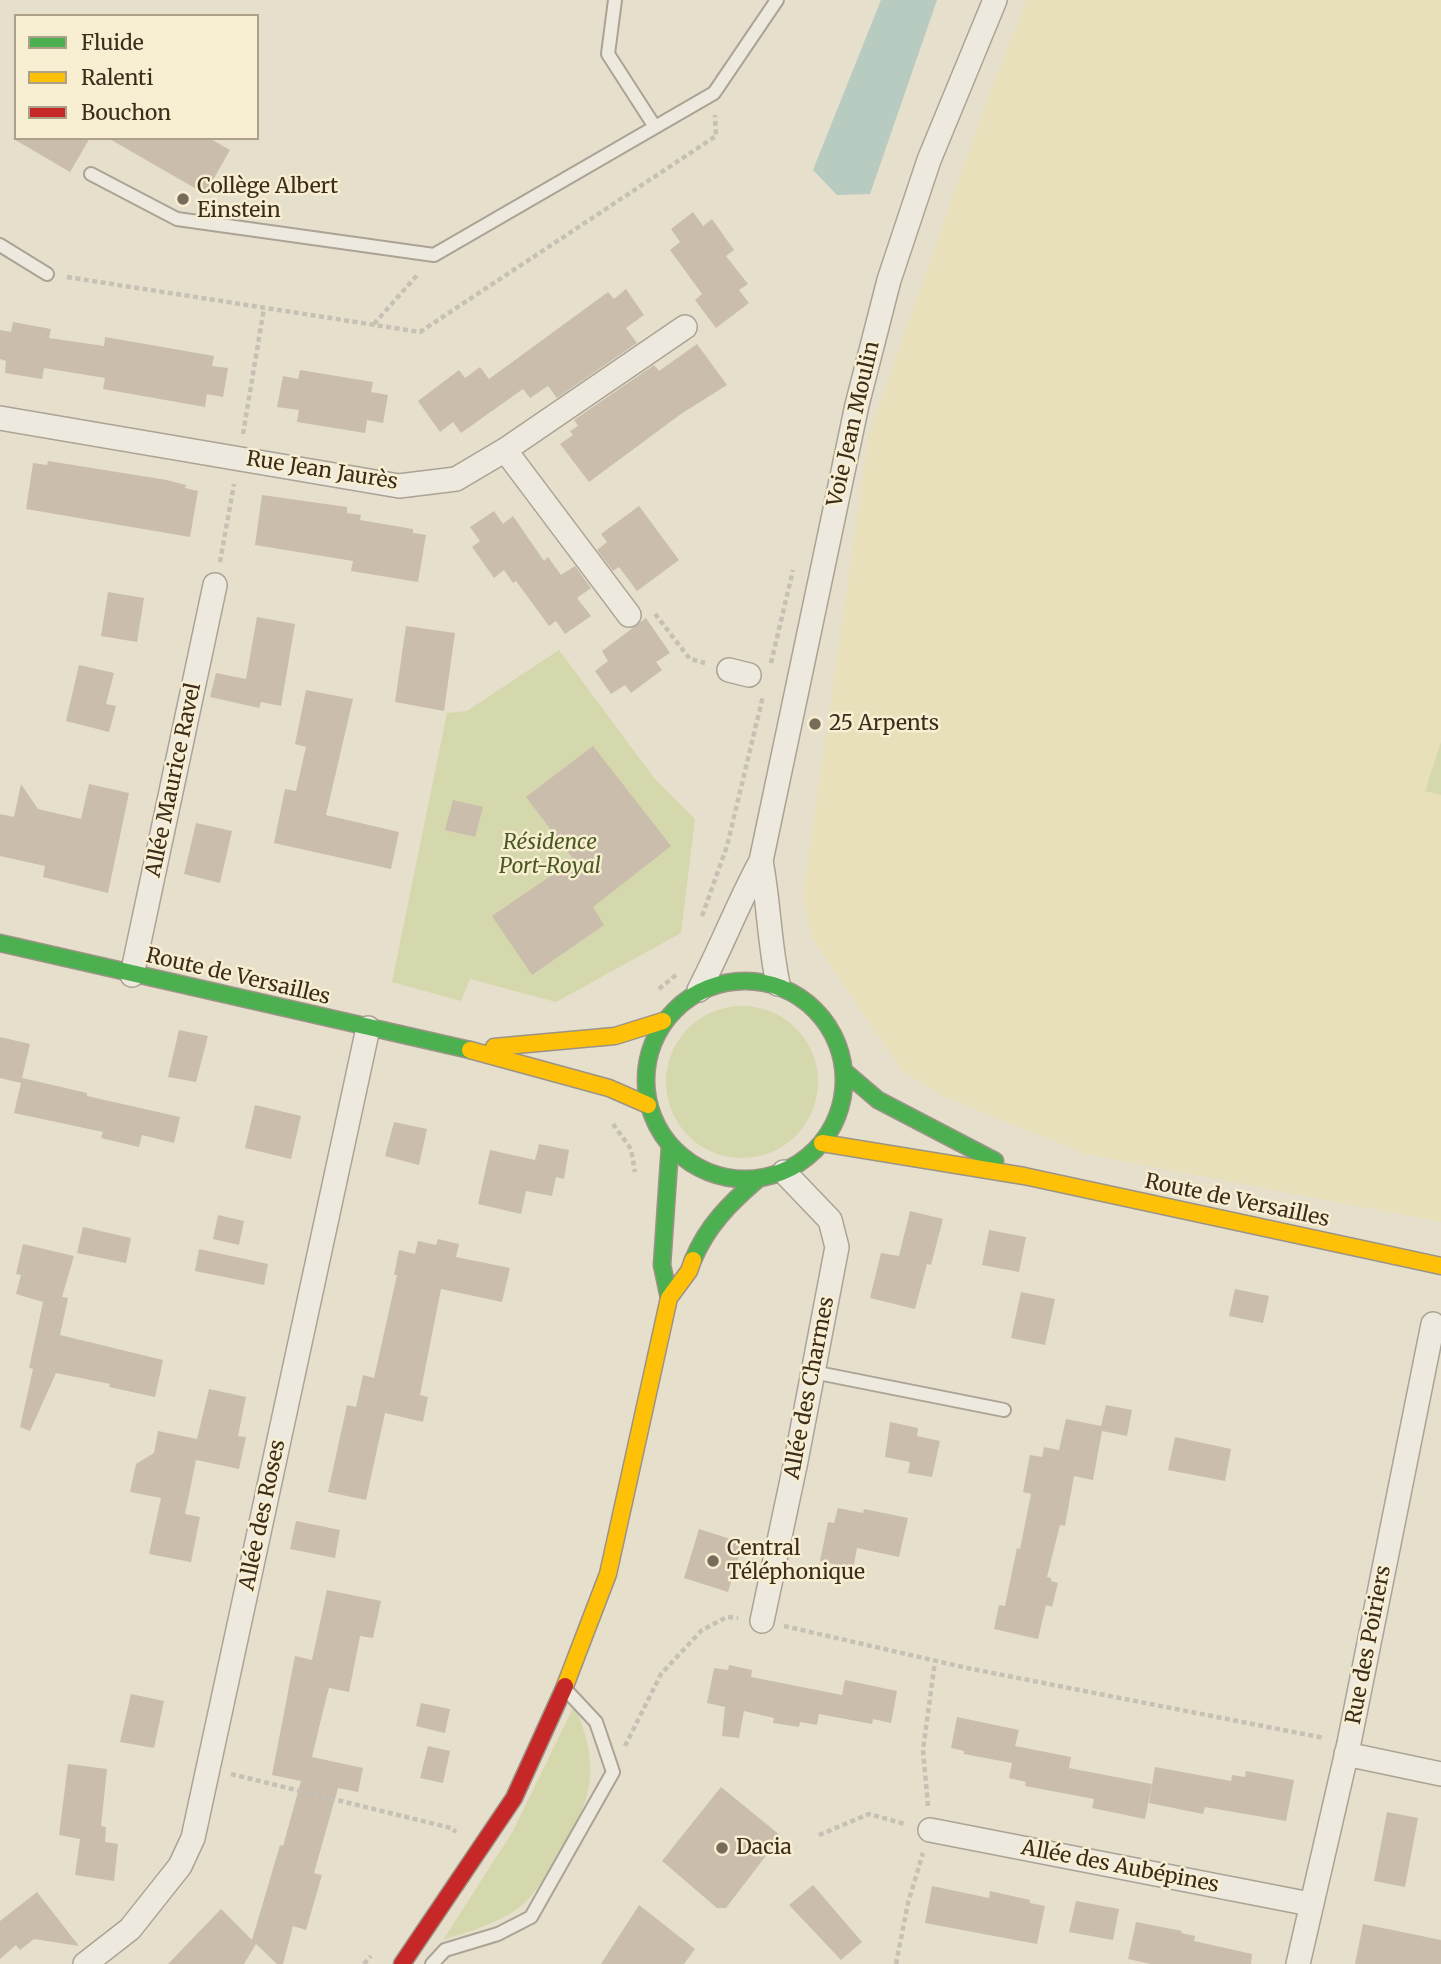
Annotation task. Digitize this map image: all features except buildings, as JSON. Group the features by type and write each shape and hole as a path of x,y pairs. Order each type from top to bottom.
{"main road":[{"name":"Route de Versailles","path":"0,943 467,1049 609,1088 648,1105"},
{"path":"720,982 778,984 800,996 823,1017 839,1044 845,1087 840,1111 822,1143 804,1160 784,1172 758,1179 732,1179 696,1167 670,1146 654,1122 648,1105 645,1074 650,1046 663,1021 678,1004 699,990 720,982"},
{"name":"Route de Versailles","path":"467,1049 615,1036 663,1021"},
{"name":"Route de Versailles","path":"844,1071 878,1100 1024,1176"},
{"name":"Route de Versailles","path":"822,1143 1024,1176 1441,1266"},
{"path":"402,1964 514,1798 564,1688 608,1574 669,1298 663,1265 670,1146"},
{"path":"669,1298 689,1271 700,1243 715,1220 758,1179"}],"street":[{"name":"Voie Jean Moulin","path":"699,990 761,861 857,405 889,280 929,160 995,0"},
{"name":"Rue Jean Jaurès","path":"0,418 399,486 456,479 505,450 685,327"},
{"path":"505,450 629,615"},
{"name":"Allée Maurice Ravel","path":"132,975 215,585"},
{"name":"Voie Jean Moulin","path":"761,861 768,894 769,936 778,984"},
{"name":"Allée des Roses","path":"85,1964 130,1929 180,1866 193,1839 368,1028"},
{"name":"Allée des Charmes","path":"762,1621 837,1247 830,1220 784,1172"},
{"name":"Rue des Poiriers","path":"1298,1964 1348,1749 1433,1324"},
{"path":"1348,1749 1441,1773"},
{"name":"Allée des Aubépines","path":"930,1830 1310,1905"}],"lane":[{"path":"615,0 608,54 655,127"},
{"path":"91,174 177,219 434,255 714,93 777,0"},
{"path":"0,245 47,274"},
{"path":"813,1372 1004,1410"},
{"path":"432,1964 445,1950 498,1934 531,1917 613,1772 596,1722 564,1688"}],"path":[{"path":"373,325 434,255"},
{"path":"629,615 645,601 690,659 739,672"},
{"path":"613,1772 661,1674 702,1630 727,1617 762,1621 967,1668 1348,1749"},
{"path":"222,1772 451,1828 459,1835"},
{"path":"819,1835 869,1814 930,1830"}],"shaded area":[{"path":"881,0 937,0 870,194 837,195 813,170"},
{"path":"1027,0 1441,0 1441,742 1425,790 1441,795 1441,1222 1085,1154 945,1097 904,1073 812,938 803,896 869,435 986,103"}],"green space":[{"name":"Résidence Port-Royal","path":"559,650 654,778 695,819 681,933 556,1002 470,979 461,1001 392,982 447,713 467,711"},
{"path":"1441,742 1441,795 1425,791"},
{"path":"742,1006 771,1012 796,1028 812,1053 818,1082 812,1111 796,1136 771,1152 742,1158 713,1152 688,1136 672,1111 666,1082 672,1053 688,1028 713,1012"},
{"path":"574,1706 589,1750 590,1769 589,1787 577,1823 538,1887 523,1904 491,1923 443,1940 513,1831"}],"traffic: fast":[{"path":"0,943 470,1050"},
{"path":"745,981 783,988 800,997 815,1010 828,1025 837,1042 844,1080 837,1118 828,1135 815,1150 800,1163 783,1172 745,1179 707,1172 690,1163 675,1150 662,1135 653,1118 646,1080 653,1042 662,1025 675,1010 690,997 707,988 745,981"},
{"path":"844,1071 878,1100 995,1161"},
{"path":"669,1298 662,1265 670,1146"},
{"path":"693,1260 705,1236 720,1216 758,1179"}],"traffic: slow":[{"path":"494,1047 615,1036 663,1021"},
{"path":"470,1050 609,1088 648,1105"},
{"path":"822,1143 1024,1176 1441,1266"},
{"path":"565,1686 608,1574 669,1298 689,1271 693,1260"}],"traffic: jam":[{"path":"402,1964 514,1798 565,1686"}],"place":[{"name":"Collège Albert Einstein","path":"183,199"},
{"name":"25 Arpents","path":"815,724"},
{"name":"Central Téléphonique","path":"713,1561"},
{"name":"Dacia","path":"722,1848"}]}
